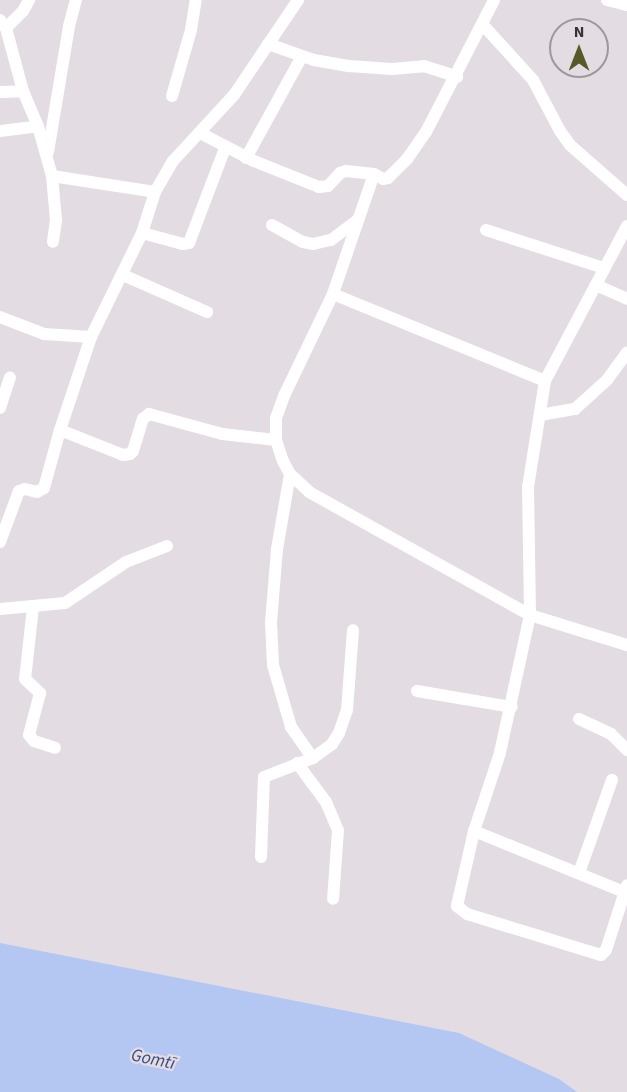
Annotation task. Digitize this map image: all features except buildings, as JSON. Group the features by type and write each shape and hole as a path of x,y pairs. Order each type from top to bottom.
{"street":[{"path":"28,0 24,11 3,24 23,91 38,126 52,176 56,220 53,242"},
{"path":"47,156 69,26 76,0"},
{"path":"172,96 191,30 196,0"},
{"path":"1,534 19,491 25,489 37,492 44,489 60,430 91,338 142,233 155,192 173,161 234,95 298,0"},
{"path":"200,133 246,158 319,187 328,186 340,173 346,171 374,174 383,179 388,177 407,159 426,132 457,78 494,0"},
{"path":"607,0 627,5"},
{"path":"483,25 533,80 570,145 627,195"},
{"path":"268,44 302,56 349,66 431,67 457,78"},
{"path":"246,158 302,56"},
{"path":"0,92 23,91"},
{"path":"0,131 38,126"},
{"path":"142,233 183,244 189,243 225,148"},
{"path":"374,174 333,294 284,396 276,418 276,440 290,474 309,492 530,615 627,645"},
{"path":"52,176 155,192"},
{"path":"272,225 303,242 313,244 331,240 358,220"},
{"path":"474,831 579,873 626,889 606,950 601,955 467,914 459,910 457,900 474,831 500,753 530,615 528,487 545,381 627,226"},
{"path":"486,230 604,268"},
{"path":"123,275 207,312"},
{"path":"596,285 627,299"},
{"path":"333,294 545,381"},
{"path":"0,317 44,334 91,338"},
{"path":"540,415 574,409 607,380 627,352"},
{"path":"0,408 9,378"},
{"path":"60,430 123,455 133,451 143,420 149,414 222,434 276,440"},
{"path":"290,474 277,549 271,622 273,665 291,727 313,758"},
{"path":"0,609 33,608 65,603 126,562 166,546"},
{"path":"33,608 25,679 40,693 29,735 34,741 55,748"},
{"path":"261,857 262,782 267,774 313,758 333,744 345,718 353,630"},
{"path":"417,691 512,706"},
{"path":"579,719 611,734 627,750"},
{"path":"297,764 326,802 338,830 333,898"},
{"path":"579,873 612,780"}],"water":[{"name":"Gomtī","path":"0,943 459,1033 559,1079 577,1092 0,1092"}]}
